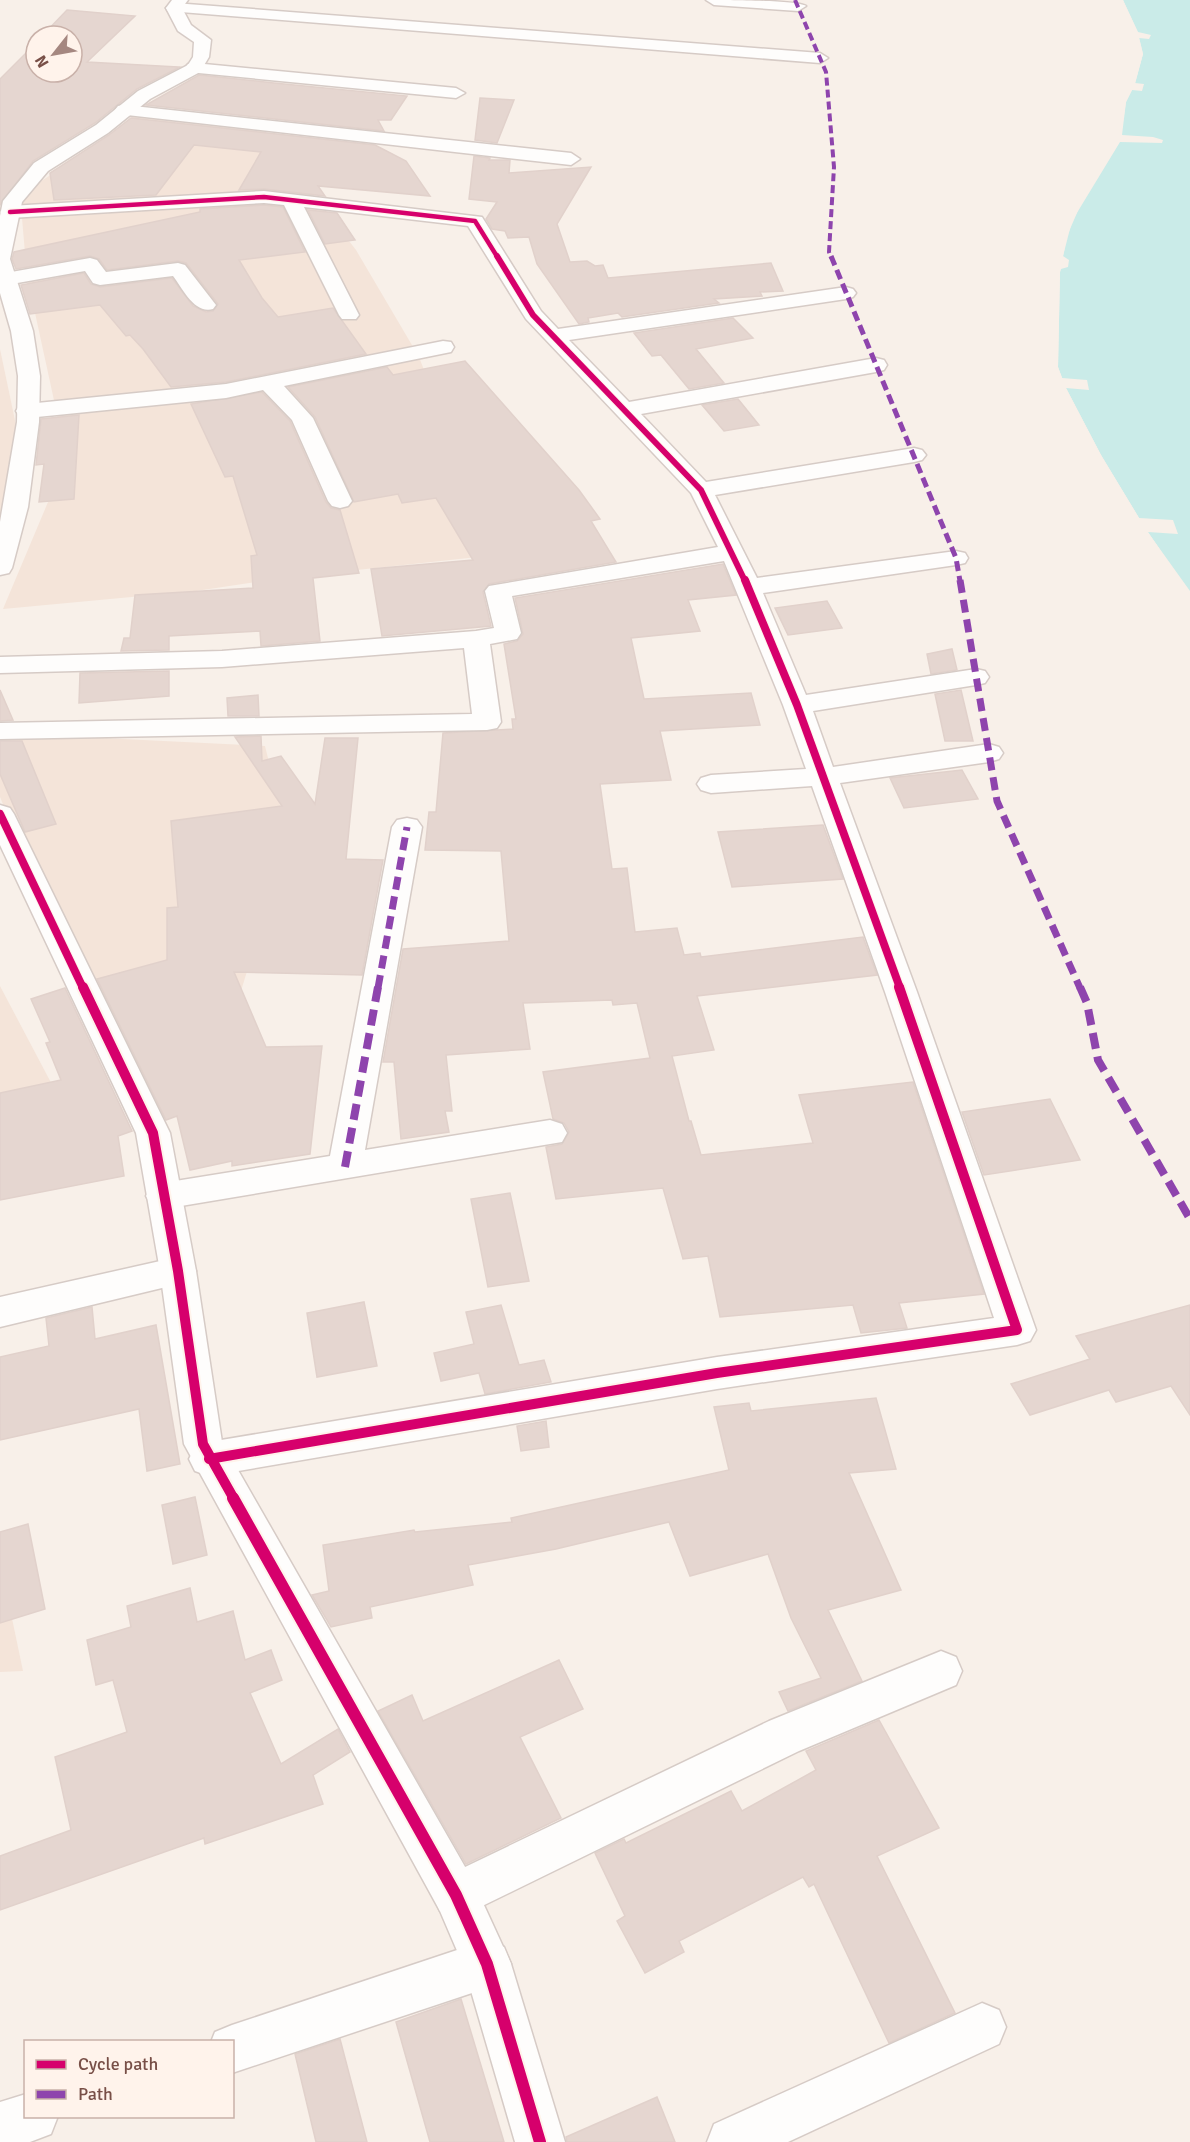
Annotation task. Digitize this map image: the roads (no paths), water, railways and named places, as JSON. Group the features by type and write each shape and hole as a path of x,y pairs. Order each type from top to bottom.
{"street":[{"path":"714,0 798,6"},
{"path":"0,568 16,507 25,453 29,376 22,331 0,259 8,205 41,167 102,129 144,95 194,68 201,57 203,40 184,27 177,4 820,58"},
{"path":"194,68 456,93"},
{"path":"124,110 571,159"},
{"path":"8,205 264,196 475,221 533,315 701,490 733,552 797,705 901,992 1017,1330 717,1373 210,1459"},
{"path":"291,200 349,315"},
{"path":"6,279 90,264 100,279 178,269 206,305"},
{"path":"553,336 846,293"},
{"path":"27,411 226,391 443,348"},
{"path":"625,410 876,365"},
{"path":"269,383 302,418 340,501"},
{"path":"701,490 914,455"},
{"path":"0,665 222,659 476,639 508,633 498,591 733,552"},
{"path":"748,587 956,558"},
{"path":"0,731 487,722 476,639"},
{"path":"797,705 976,677"},
{"path":"711,783 823,777 989,753"},
{"path":"0,814 153,1133 178,1271 203,1444 456,1895 487,1964 540,2142"},
{"path":"345,1167 407,827"},
{"path":"163,1196 550,1133"},
{"path":"0,1312 178,1271"},
{"path":"456,1895 784,1736 941,1671"},
{"path":"234,2048 487,1964"},
{"path":"732,2142 982,2028"},
{"path":"0,2127 27,2118"}],"water":[{"path":"1123,0 1190,0 1190,591 1147,531 1101,455 1066,388 1058,367 1060,272 1067,236 1080,206 1120,141 1126,102 1135,84 1143,54 1138,33"}]}
